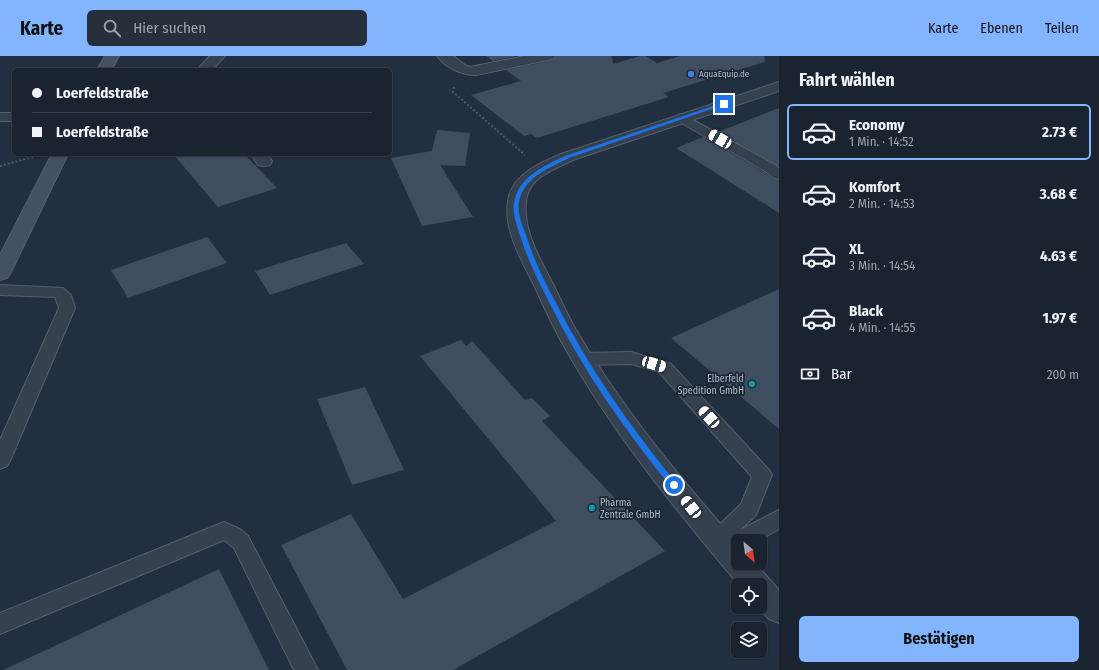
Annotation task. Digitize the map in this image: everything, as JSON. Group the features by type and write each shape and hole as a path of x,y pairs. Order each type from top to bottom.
{"main road":[{"path":"105,68 112,56"},
{"path":"0,274 59,156"}],"street":[{"path":"206,68 218,56"},
{"path":"444,56 460,68 468,71 476,71 548,56"},
{"path":"752,578 730,543 647,452 604,393 570,338 530,258 516,212 516,202 521,187 541,170 567,157 779,86"},
{"path":"767,596 779,610"}],"lane":[{"path":"0,116 12,117"},
{"path":"682,118 770,168 779,175"},
{"path":"0,290 58,292 63,295 67,308 0,461"},
{"path":"583,359 631,358 665,368 762,475 749,509 730,543"},
{"path":"730,543 779,519"},
{"path":"0,624 224,531 233,535 241,542 306,670"}],"path":[{"path":"464,102 541,170"},
{"path":"0,166 38,156"}],"building":[{"path":"486,56 517,56 493,61"},
{"path":"556,56 612,56 613,64 640,56 646,56 657,63 680,56 764,56 765,62 663,93 669,97 537,138 531,134 524,136 471,95 521,81 506,70 553,60"},
{"path":"779,108 779,167 718,132"},
{"path":"437,130 470,133 465,166 440,165 473,217 422,226 391,158 432,151"},
{"path":"703,137 764,172 773,179 779,180 779,213 676,148"},
{"path":"175,156 246,156 277,188 218,207"},
{"path":"207,237 227,263 128,298 111,270"},
{"path":"346,243 364,264 270,295 255,271"},
{"name":"Elberfeld Spedition GmbH","path":"779,289 779,429 671,338"},
{"name":"Pharma Zentrale GmbH","path":"461,340 466,346 472,341 525,400 532,398 550,416 542,421 665,551 453,670 347,670 281,545 351,514 403,599 556,521 420,356"},
{"path":"365,387 404,470 352,485 317,399"},
{"path":"219,569 269,670 3,670"}],"place":[{"name":"AquaEquip.de","path":"691,74"},
{"name":"Elberfeld Spedition GmbH","path":"752,384"},
{"name":"Pharma Zentrale GmbH","path":"592,508"}],"route":[{"path":"674,485 647,452 604,393 570,338 530,258 521,232 516,212 516,202 521,187 530,178 546,167 567,157 724,104"}]}
